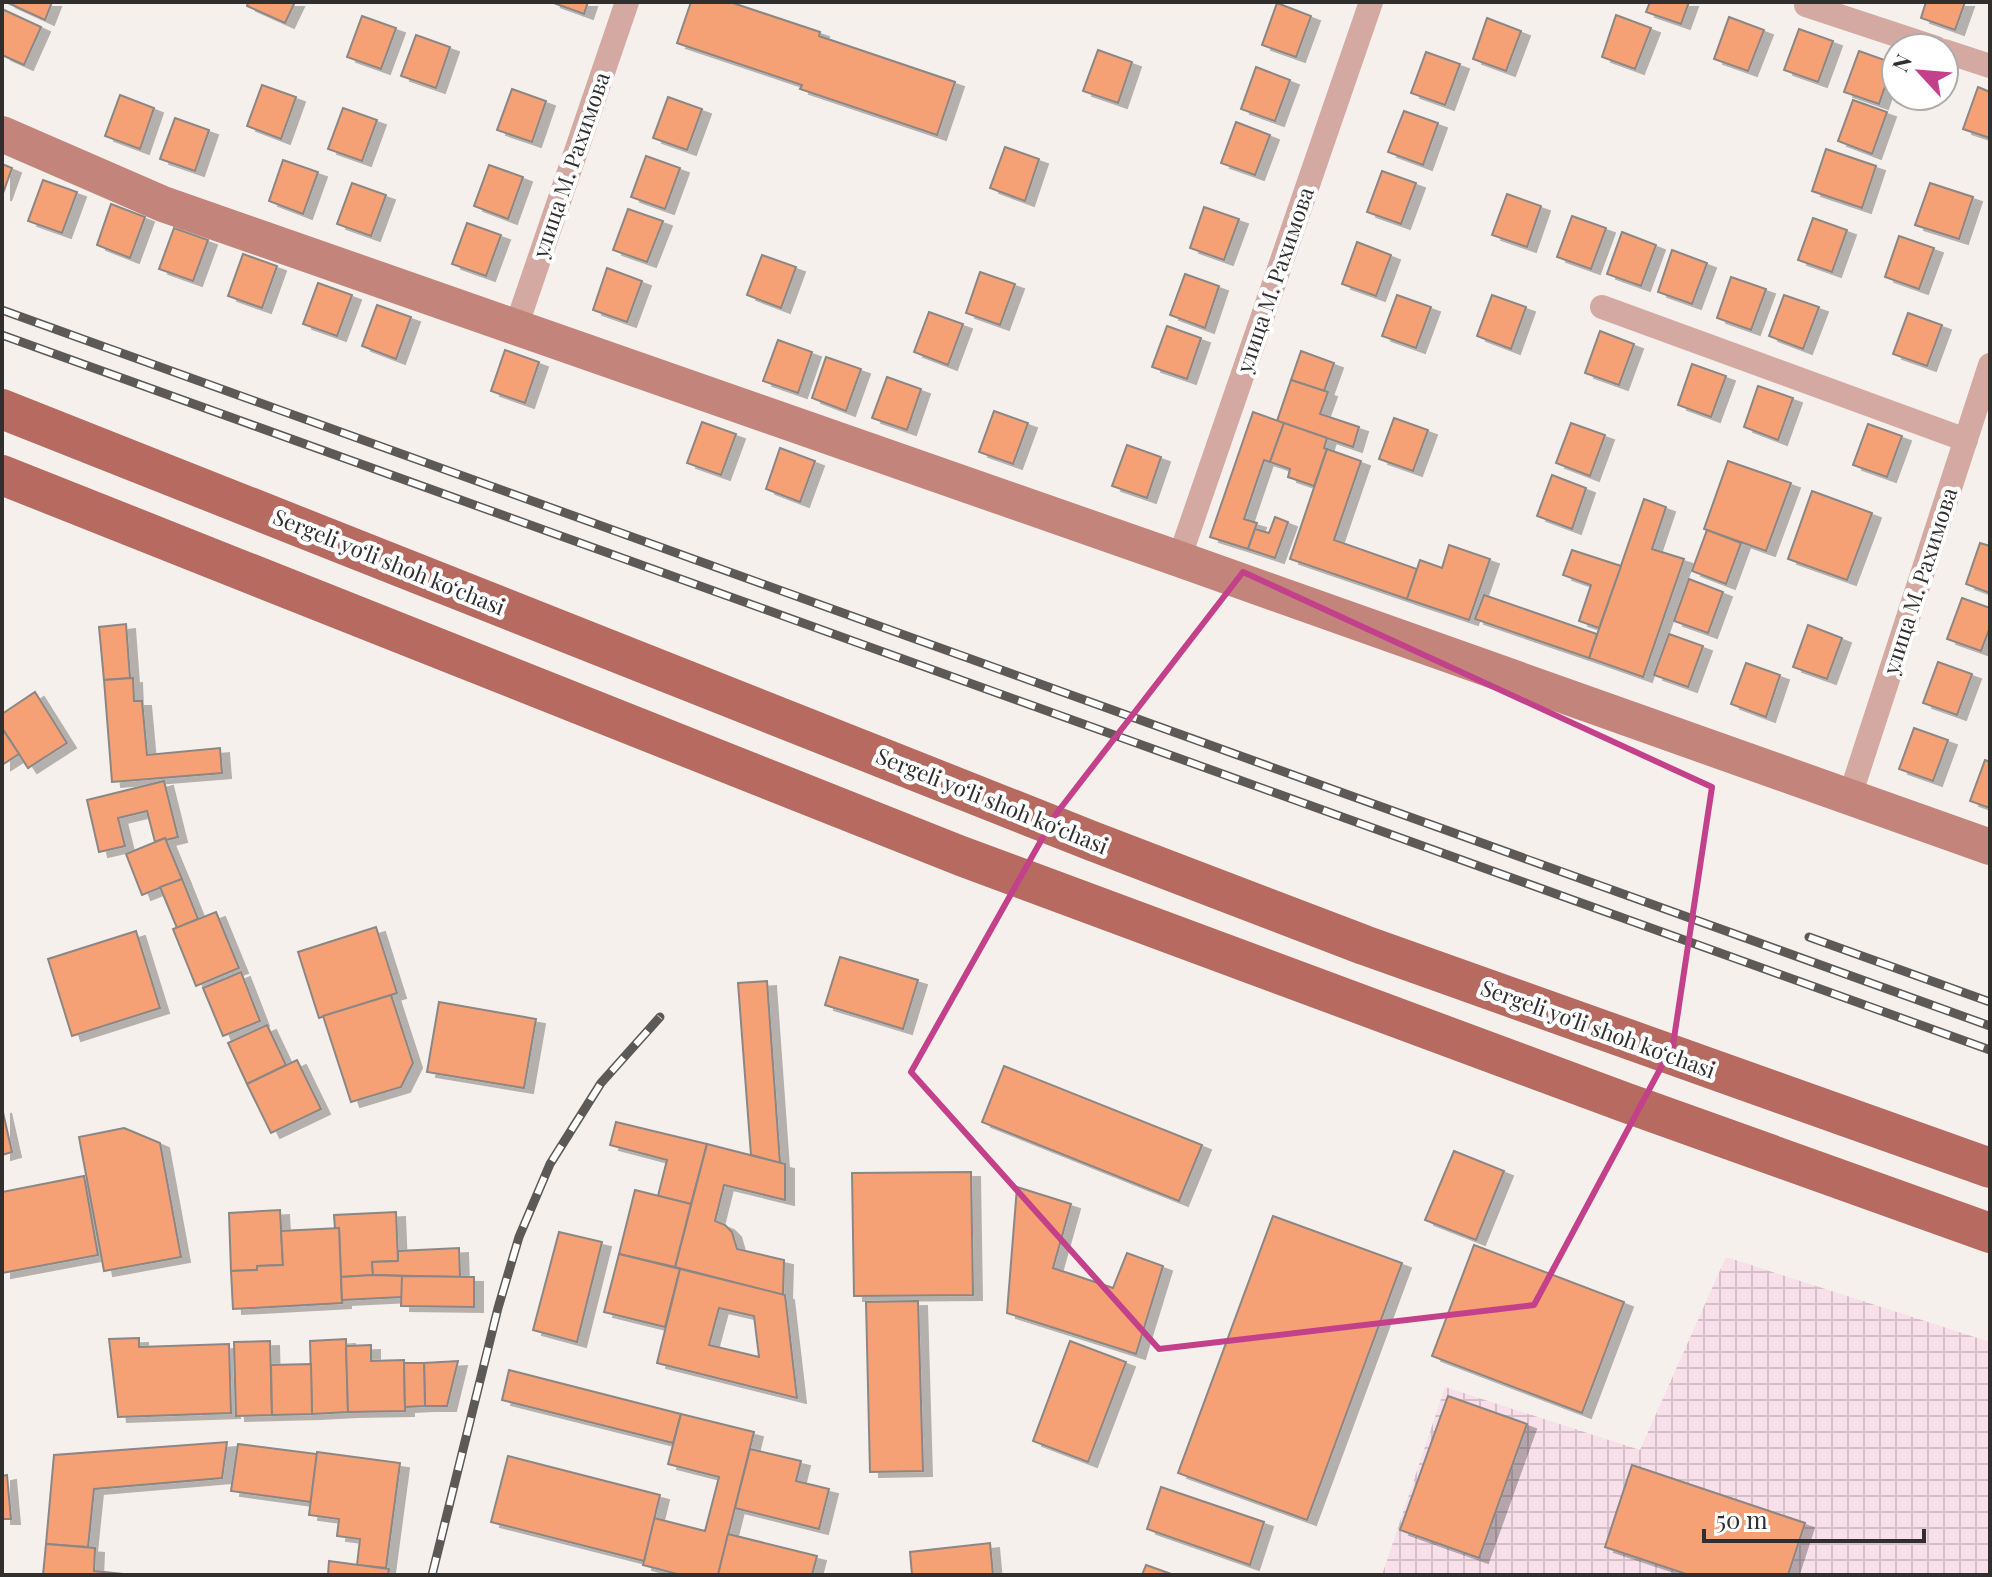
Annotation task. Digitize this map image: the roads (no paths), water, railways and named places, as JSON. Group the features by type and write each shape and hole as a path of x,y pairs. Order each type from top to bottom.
{"main road":[{"name":"Sergeli yo‘li shoh ko‘chasi","path":"2,409 1092,841 1350,940 1990,1168"},
{"path":"2,475 961,856 1624,1102 1990,1233"}],"street":[{"name":"улица М. Рахимова","path":"516,327 627,2"},
{"name":"улица М. Рахимова","path":"1179,559 1371,2"},
{"path":"1806,5 1888,32"},
{"path":"1960,56 1990,66"},
{"path":"2,134 163,204 1179,559 1990,847"},
{"path":"1602,307 1966,440"},
{"name":"улица М. Рахимова","path":"1850,796 1990,365"}],"railway":[{"path":"2,310 1990,1026"},
{"path":"2,335 1990,1050"},
{"path":"1809,937 1990,1002"},
{"path":"432,1575 498,1308 519,1237 550,1164 601,1083 660,1017"}]}
